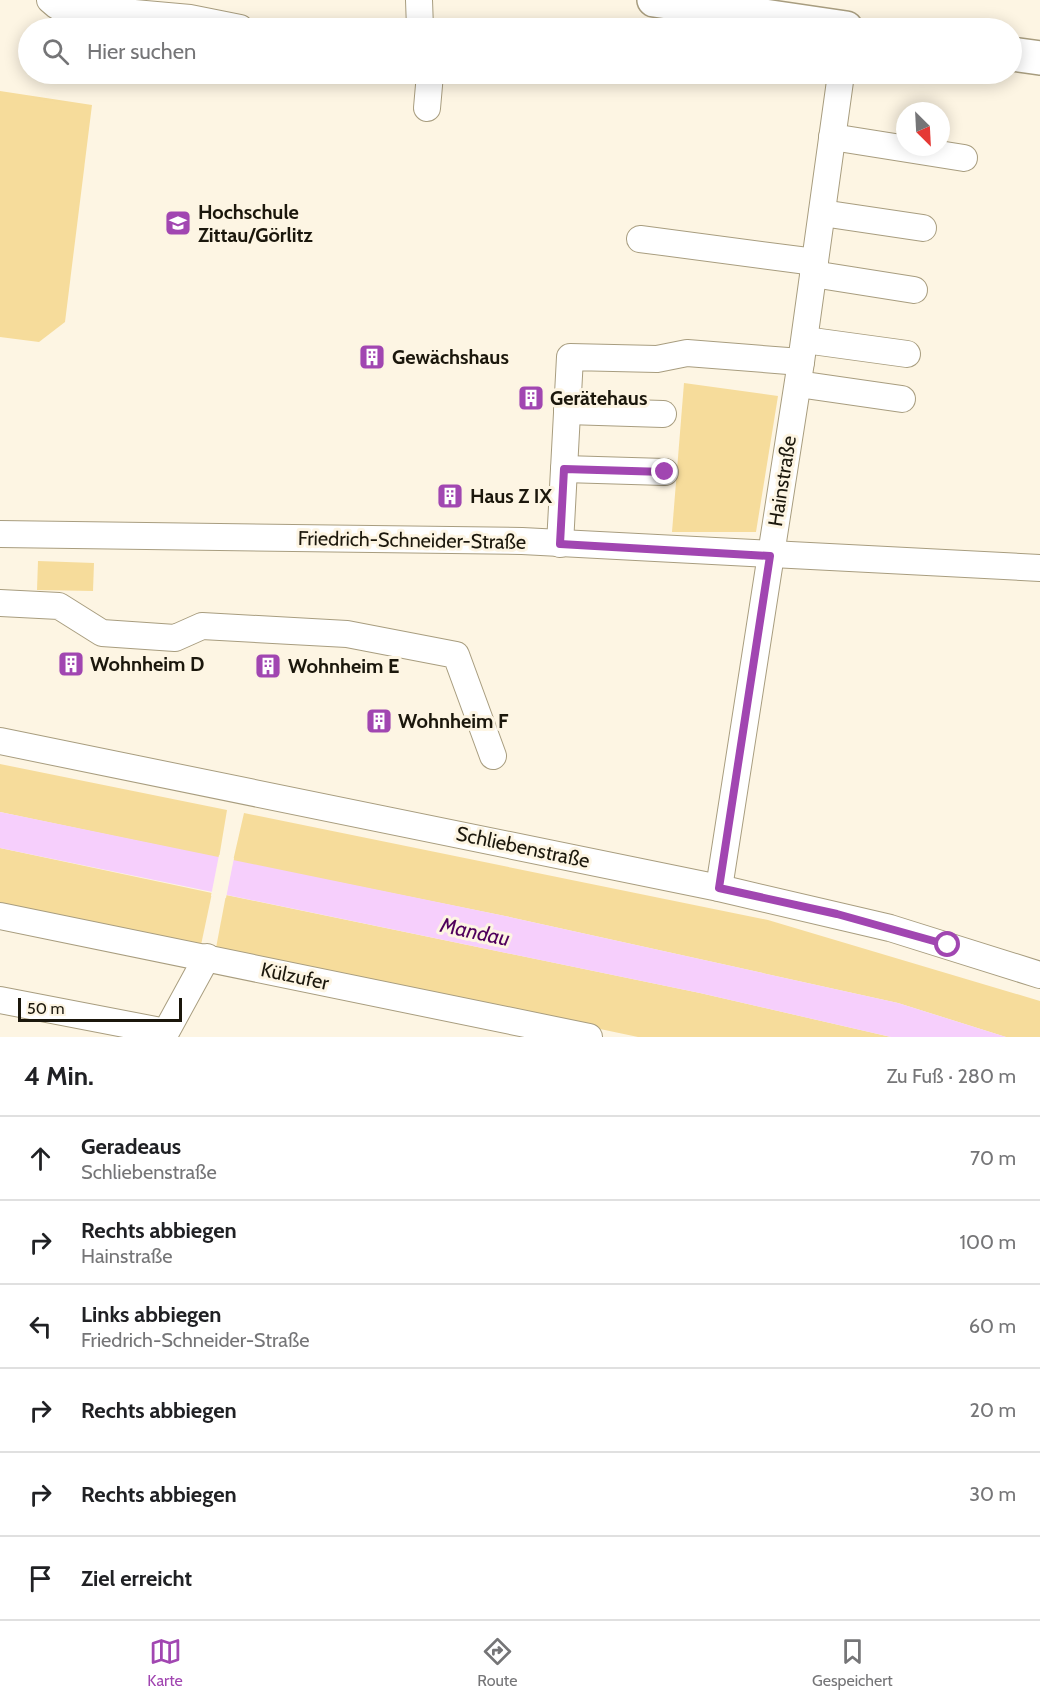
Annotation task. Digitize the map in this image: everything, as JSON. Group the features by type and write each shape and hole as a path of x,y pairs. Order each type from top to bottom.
{"main road":[{"path":"654,0 733,6 795,18"},
{"path":"1022,56 1040,58"}],"street":[{"path":"50,0 57,6 190,18"},
{"path":"419,0 420,18"},
{"path":"427,108 429,84"},
{"name":"Hainstraße","path":"719,888 801,362 840,84"},
{"path":"832,137 964,158"},
{"path":"822,213 923,228"},
{"path":"640,239 814,268 914,290"},
{"path":"560,544 570,357 657,359 687,353 801,362 907,354"},
{"path":"801,362 902,399"},
{"path":"567,411 663,414"},
{"path":"564,469 665,472"},
{"name":"Friedrich-Schneider-Straße","path":"0,534 560,544 1040,568"},
{"path":"0,603 59,606 102,633 175,638 202,626 347,634 456,655 493,756"},
{"name":"Schliebenstraße","path":"0,741 719,888 890,928 1040,975"},
{"name":"Külzufer","path":"0,916 589,1037"},
{"path":"0,1000 166,1032 207,957"}],"shaded area":[{"path":"0,91 92,105 65,322 39,342 0,337"},
{"path":"684,383 778,396 756,532 672,532"},
{"path":"38,561 94,563 93,591 37,590"},
{"path":"0,764 227,810 219,858 0,812"},
{"path":"244,813 768,920 1040,1001 1040,1037 1006,1037 898,1003 505,916 233,861"},
{"path":"0,848 212,893 201,945 0,903"},
{"path":"226,895 700,993 891,1037 638,1037 216,948"}],"water":[{"name":"Mandau","path":"0,812 505,916 898,1003 1006,1037 891,1037 700,993 0,848"}],"pier":[{"path":"219,855 234,858 226,898 211,896"}],"place":[{"name":"Hochschule Zittau/Görlitz","path":"178,223"},
{"name":"Gewächshaus","path":"372,357"},
{"name":"Gerätehaus","path":"531,398"},
{"name":"Haus Z IX","path":"450,496"},
{"name":"Wohnheim D","path":"71,664"},
{"name":"Wohnheim E","path":"268,666"},
{"name":"Wohnheim F","path":"379,721"}],"route":[{"path":"665,472 564,469 560,544 770,556 719,888 837,914 948,945"}]}
